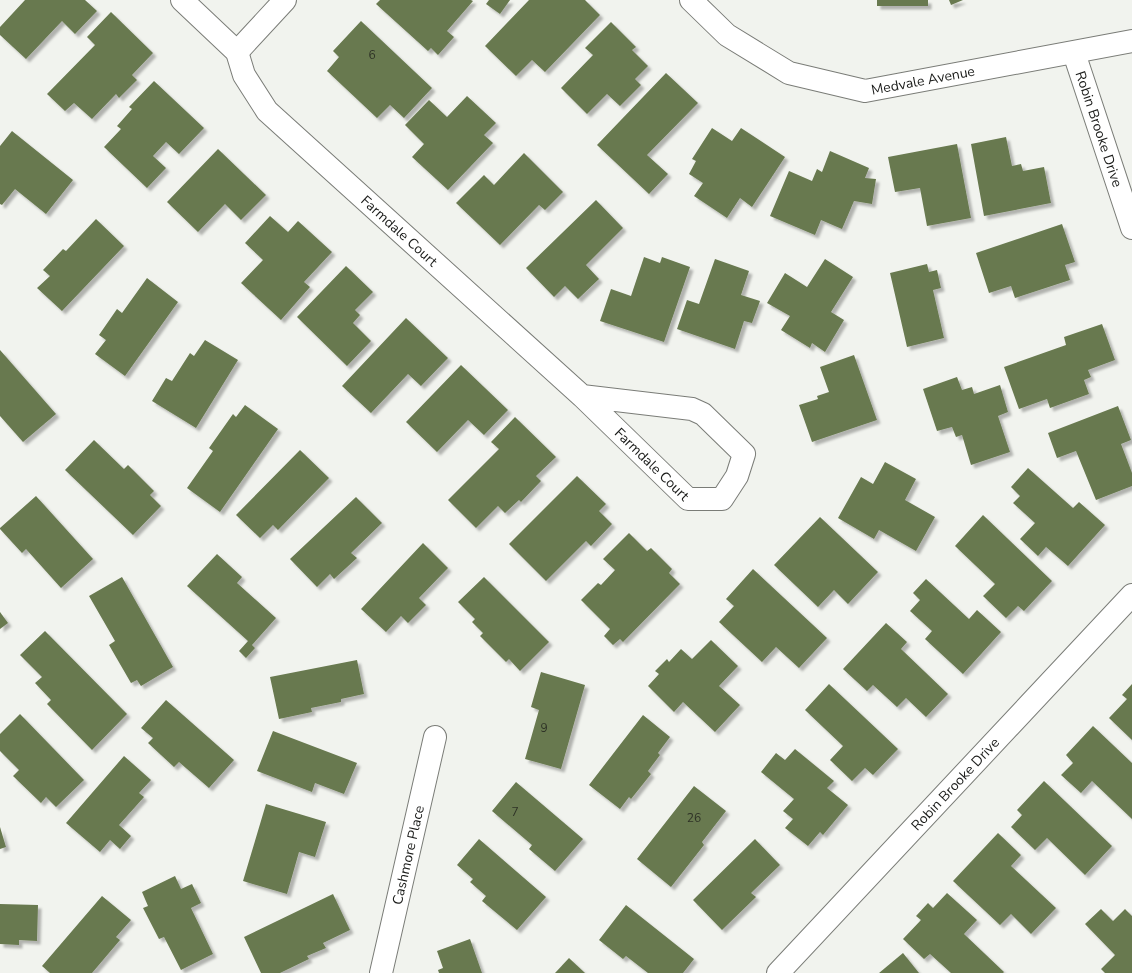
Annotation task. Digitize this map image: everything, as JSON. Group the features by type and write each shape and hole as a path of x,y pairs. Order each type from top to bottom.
{"street":[{"name":"Farmdale Court","path":"182,0 237,52 244,75 267,111 582,396 688,499 722,499 737,476 744,454 703,414 692,409 582,396"},
{"path":"237,52 285,0"},
{"name":"Medvale Avenue","path":"691,0 727,36 789,73 865,91 1132,41"},
{"name":"Robin Brooke Drive","path":"1074,53 1132,228"},
{"name":"Robin Brooke Drive","path":"778,973 1132,595"},
{"name":"Cashmore Place","path":"381,973 435,737"}],"building":[{"path":"25,0 85,0 97,11 75,34 62,21 26,59 0,35 0,27"},
{"path":"380,0 473,1 447,31 454,37 438,55 431,48 428,51 376,4"},
{"path":"489,0 510,0 500,14 486,4"},
{"path":"529,0 585,0 600,15 545,72 532,60 516,76 485,46"},
{"path":"877,0 928,0 928,6 877,6"},
{"path":"949,0 963,0 951,5"},
{"path":"111,12 153,53 132,75 137,80 119,98 116,94 92,119 74,103 65,111 47,94 95,45 87,37"},
{"path":"361,21 432,88 404,118 390,105 377,118 327,71 339,57 333,51"},
{"path":"611,22 636,47 632,50 648,66 635,79 641,85 620,106 607,94 587,114 561,88 593,55 585,48"},
{"path":"666,73 698,103 647,155 668,174 649,194 597,145"},
{"path":"154,81 204,128 179,154 166,142 153,156 166,168 147,188 104,147 121,129 117,126 132,109 129,107"},
{"path":"467,96 496,123 484,135 493,143 448,190 412,157 424,144 405,125 429,100 447,117"},
{"path":"712,128 732,141 741,128 785,157 752,207 740,198 727,218 694,196 703,183 689,174 696,161 692,159"},
{"path":"12,131 73,180 46,214 15,189 2,205 0,204 0,146"},
{"path":"1006,137 1012,166 1021,164 1023,171 1044,167 1051,203 984,216 971,144"},
{"path":"957,144 971,218 927,226 920,188 895,192 888,157"},
{"path":"218,149 266,195 241,220 225,204 198,232 167,202"},
{"path":"830,151 869,168 865,178 876,179 872,204 854,201 842,229 821,220 815,235 770,216 789,171 812,181 817,169 822,172"},
{"path":"524,153 563,192 545,210 539,205 500,245 456,203 484,175 494,185"},
{"path":"596,200 623,228 586,265 599,279 578,299 565,286 554,297 526,268"},
{"path":"270,216 288,232 298,221 332,252 304,282 310,287 281,320 241,283 263,260 245,243"},
{"path":"96,219 124,246 62,311 37,288 50,276 43,270 63,249 66,251"},
{"path":"1062,224 1075,262 1065,265 1070,280 1015,298 1011,286 989,293 976,253"},
{"path":"644,257 660,263 662,257 690,267 664,342 600,321 611,289 631,296"},
{"path":"715,259 749,271 741,295 760,301 752,323 744,321 735,349 677,329 687,300 699,304"},
{"path":"825,259 853,277 831,312 844,320 825,352 812,343 810,348 781,330 790,316 767,303 785,273 807,287"},
{"path":"927,264 929,272 937,270 941,288 933,290 944,338 907,347 890,273"},
{"path":"346,266 373,292 355,310 360,315 353,323 371,341 347,366 297,317"},
{"path":"147,278 178,302 125,376 95,354 106,340 99,335 117,309 122,313"},
{"path":"406,318 448,358 421,386 408,374 371,413 342,386"},
{"path":"1102,324 1115,360 1088,370 1091,377 1084,380 1089,394 1050,408 1047,399 1019,409 1004,367 1066,345 1064,337"},
{"path":"205,340 238,360 196,428 152,401 166,378 172,381 190,353 194,356"},
{"path":"0,350 56,414 23,442 0,416"},
{"path":"854,355 877,420 812,442 799,405 818,399 817,396 829,392 820,367"},
{"path":"461,365 508,410 484,435 468,420 437,452 406,422"},
{"path":"957,377 962,390 972,387 974,394 1000,385 1008,412 998,416 1010,452 971,465 962,435 956,437 952,427 937,431 923,389"},
{"path":"245,405 278,429 220,512 187,488 213,451 209,448 233,414 236,417"},
{"path":"1118,406 1131,440 1121,444 1132,473 1132,486 1096,500 1076,451 1057,458 1048,433"},
{"path":"515,417 556,457 536,476 541,481 521,502 519,500 505,513 498,506 476,528 448,500 499,449 491,442"},
{"path":"94,440 124,469 128,465 154,491 150,495 161,506 133,535 65,470"},
{"path":"300,450 329,478 278,530 273,525 260,538 236,515"},
{"path":"885,462 916,479 905,500 935,517 916,551 879,530 874,539 838,518 861,477 873,484"},
{"path":"1028,468 1073,508 1079,502 1105,525 1068,566 1046,547 1038,556 1020,539 1035,523 1013,503 1020,496 1011,487"},
{"path":"577,476 606,504 599,511 612,524 591,546 586,541 546,581 509,544"},
{"path":"36,496 93,559 61,588 26,549 22,553 0,529"},
{"path":"356,497 382,523 351,553 357,558 334,579 330,574 317,587 290,559"},
{"path":"983,515 1052,581 1024,611 1018,606 1006,618 983,596 995,584 955,546"},
{"path":"820,517 878,572 848,604 834,590 818,607 774,565"},
{"path":"629,533 647,551 651,548 672,569 669,573 680,584 623,642 620,639 613,645 604,636 610,629 581,600 598,583 601,585 615,570 603,559"},
{"path":"423,543 448,568 419,598 426,605 408,623 401,616 386,632 361,609"},
{"path":"217,554 242,577 237,583 276,618 252,645 255,648 246,658 239,651 248,641 187,586"},
{"path":"753,569 827,638 799,668 776,647 762,662 719,622 734,606 726,599"},
{"path":"122,577 173,667 141,686 137,680 131,683 109,645 115,641 89,596"},
{"path":"484,577 549,642 520,671 509,659 506,662 480,636 483,633 472,622 475,619 458,602"},
{"path":"926,579 969,619 977,610 1001,632 963,674 925,639 932,631 910,611 920,600 913,593"},
{"path":"0,612 8,623 0,629"},
{"path":"886,623 907,642 901,649 948,694 926,717 906,698 897,707 873,685 867,691 843,669"},
{"path":"45,631 127,714 92,750 47,704 51,700 35,683 42,677 20,655"},
{"path":"711,640 738,666 719,686 740,705 715,732 683,702 674,712 648,686 659,674 655,671 667,659 669,662 681,649 692,659"},
{"path":"357,660 364,694 341,699 341,702 311,708 312,712 279,719 270,677"},
{"path":"541,672 585,685 561,769 525,759 539,710 531,707"},
{"path":"829,684 898,749 873,775 865,768 852,781 830,760 843,746 805,710"},
{"path":"1132,684 1132,740 1109,718 1127,699 1122,695"},
{"path":"166,700 234,760 209,788 179,762 174,767 148,743 153,738 141,728"},
{"path":"20,714 84,780 56,807 46,797 41,803 13,776 19,770 0,751 0,734"},
{"path":"643,715 670,737 658,753 660,755 648,771 651,774 631,799 629,797 620,809 589,785"},
{"path":"1093,726 1132,763 1132,819 1092,781 1081,793 1061,775 1073,763 1066,755"},
{"path":"273,731 357,763 344,794 315,783 312,792 257,771"},
{"path":"795,749 834,781 827,788 848,805 823,835 820,832 808,846 785,828 793,819 783,811 794,799 761,772 776,753 785,760"},
{"path":"124,756 151,780 139,793 144,797 119,825 131,836 120,849 110,840 100,852 66,823"},
{"path":"1044,781 1112,846 1085,875 1047,838 1035,850 1011,827 1022,815 1017,810"},
{"path":"516,782 583,839 555,871 529,849 532,845 492,811"},
{"path":"694,786 726,811 702,842 704,845 671,887 637,859"},
{"path":"266,804 326,822 315,857 299,852 287,894 243,881"},
{"path":"0,827 6,847 0,849"},
{"path":"998,833 1021,855 1011,866 1056,908 1031,934 1011,914 1000,925 953,881"},
{"path":"479,839 546,897 517,930 482,901 486,896 470,882 473,879 457,865"},
{"path":"755,839 780,865 751,893 756,897 722,930 693,900"},
{"path":"175,876 181,889 192,884 201,903 191,908 213,954 181,970 164,937 159,939 143,908 148,906 142,892"},
{"path":"947,893 977,920 964,934 1004,972 1003,973 951,973 930,954 924,959 903,939 921,920 916,916 928,903 933,908"},
{"path":"333,894 350,930 323,943 326,948 307,956 309,959 280,973 261,973 244,937"},
{"path":"102,896 131,920 116,937 120,940 92,973 50,973 42,966"},
{"path":"0,904 38,905 37,941 19,940 19,945 0,944"},
{"path":"626,905 694,959 683,973 648,973 626,956 623,959 599,940"},
{"path":"1101,909 1113,921 1125,909 1132,916 1132,973 1105,973 1101,969 1115,955 1085,924"},
{"path":"470,939 482,973 439,973 438,970 443,968 437,951"},
{"path":"903,953 919,973 879,973"},
{"path":"569,958 585,973 555,973"}]}
